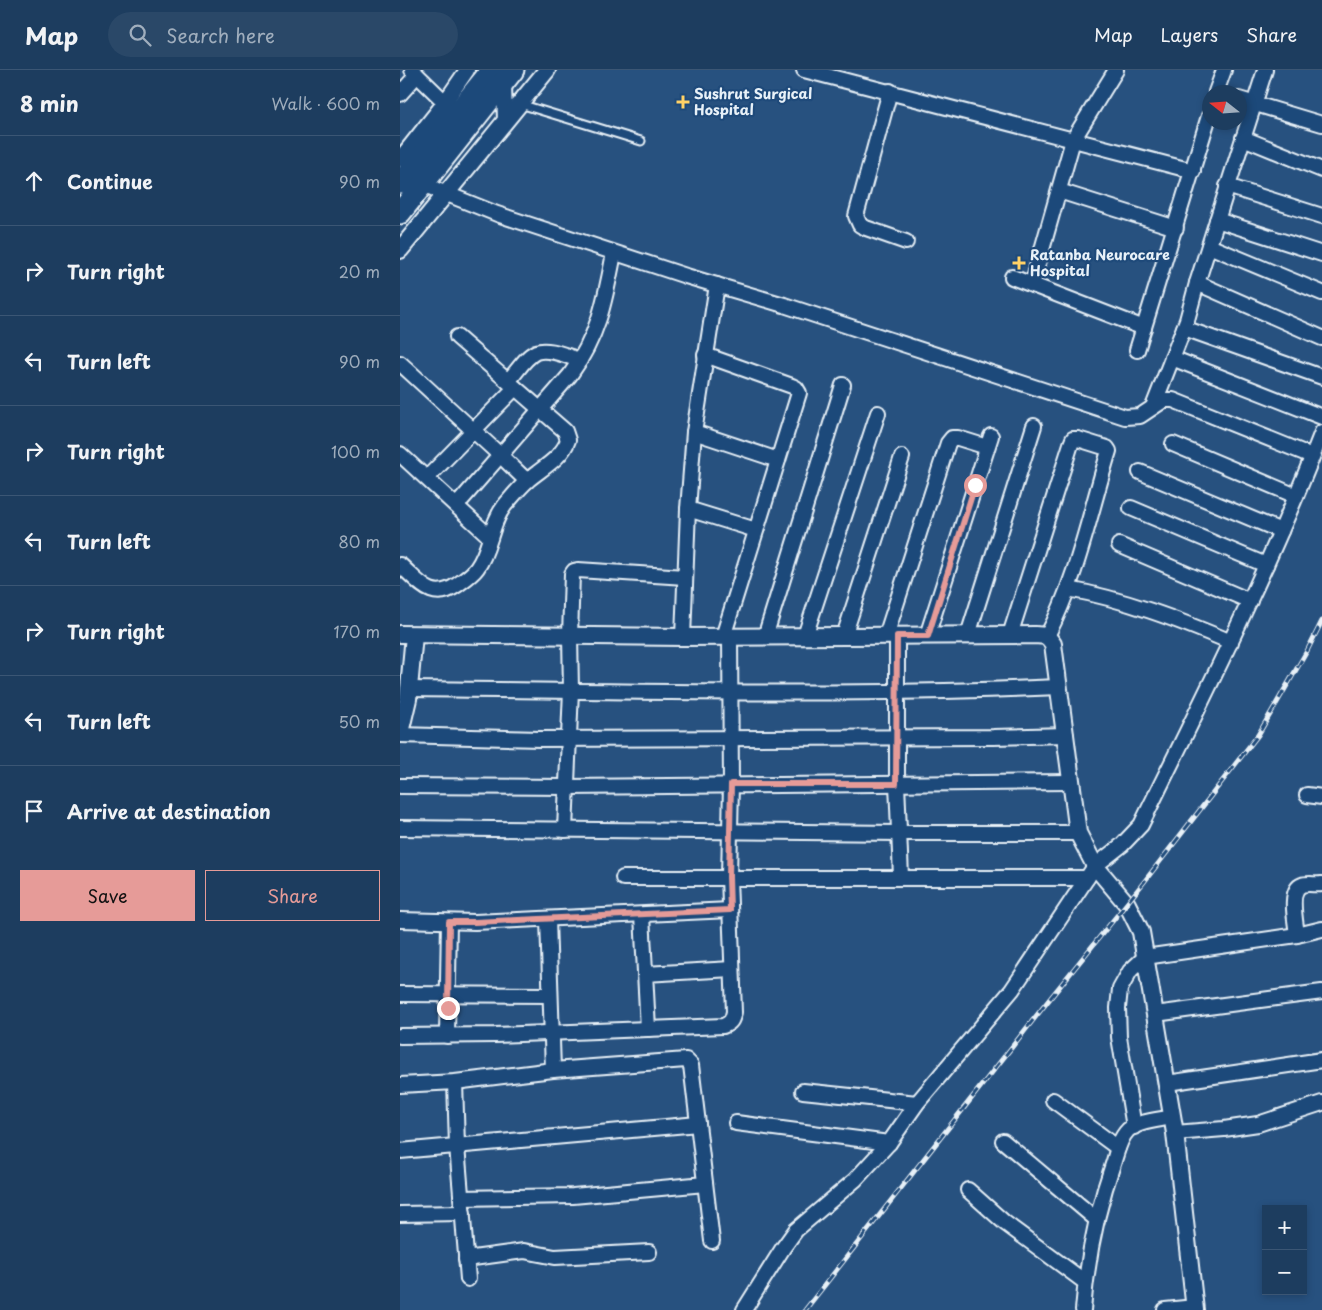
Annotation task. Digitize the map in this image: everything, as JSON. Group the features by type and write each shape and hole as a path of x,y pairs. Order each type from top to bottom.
{"main road":[{"path":"400,213 407,176 451,108 503,74"},
{"path":"407,176 503,74"}],"street":[{"path":"400,94 414,72 451,108 467,70"},
{"path":"400,250 547,70"},
{"path":"804,70 1193,171"},
{"path":"1032,285 1073,140 1116,70"},
{"path":"1220,85 1224,70"},
{"path":"1153,408 1184,328 1242,138 1256,104 1265,70"},
{"path":"503,74 505,122"},
{"path":"890,91 856,216 860,225 906,242"},
{"path":"1247,101 1322,124"},
{"path":"1137,350 1206,130"},
{"path":"1242,138 1322,170"},
{"path":"407,176 497,214 717,285 784,304 1125,417 1140,416 1164,400 1173,400 1312,456"},
{"path":"1228,186 1322,216"},
{"path":"1059,191 1176,228"},
{"path":"1217,220 1322,254"},
{"path":"1209,246 1322,292"},
{"path":"457,505 540,410 580,360 599,322 614,252"},
{"path":"1012,277 1144,328"},
{"path":"1197,283 1322,338"},
{"path":"683,637 688,509 694,432 717,285"},
{"path":"1184,328 1322,377"},
{"path":"400,564 429,590 436,592 449,590 469,576 482,560 498,515 527,481 564,450 568,440 565,431 457,337"},
{"path":"427,478 473,430 536,352 549,352 580,360"},
{"path":"400,1036 551,1034 723,1026 729,1024 733,1019 729,877 731,692 727,637 756,530 799,391 792,386 705,355"},
{"path":"1172,358 1322,417"},
{"path":"400,364 527,481"},
{"path":"765,636 843,386"},
{"path":"805,636 878,413"},
{"path":"968,635 1034,426"},
{"path":"694,432 778,460"},
{"path":"744,1310 796,1230 855,1180 889,1143 917,1104 1012,990 1091,872 1122,845 1141,825 1250,601 1322,432"},
{"path":"901,877 896,784 898,691 892,636 948,443 952,438 989,442 928,636"},
{"path":"1010,635 1071,444 1075,439 1108,448 1109,451 1060,612 1047,636"},
{"path":"1173,444 1296,496"},
{"path":"400,454 490,537"},
{"path":"844,636 902,457"},
{"path":"1140,472 1281,530"},
{"path":"1131,508 1266,565"},
{"path":"688,509 756,530"},
{"path":"1119,545 1250,601"},
{"path":"565,830 570,739 571,575 574,571 685,577"},
{"path":"1068,588 1104,596 1186,623 1231,642"},
{"path":"1047,636 683,637 407,635 409,689 400,734 570,739 898,738 1066,735"},
{"path":"1047,636 1053,644 1078,833 1091,872 1127,904 1141,932 1175,1133 1195,1308 1165,1310"},
{"path":"409,689 731,692 898,691 1059,687"},
{"path":"400,786 1072,782"},
{"path":"1306,795 1322,797"},
{"path":"400,828 1078,833"},
{"path":"623,878 901,877 1091,872"},
{"path":"1297,935 1293,895 1296,889 1302,885 1322,884"},
{"path":"400,920 475,922 730,910"},
{"path":"642,914 648,1029"},
{"path":"548,919 553,1070"},
{"path":"447,1036 449,922"},
{"path":"1134,1126 1119,1037 1118,1008 1120,990 1130,971 1145,957 1297,935 1322,929"},
{"path":"645,974 732,969"},
{"path":"1155,1014 1322,992"},
{"path":"400,994 550,995"},
{"path":"400,1085 455,1082 553,1070 686,1060 691,1065 712,1240"},
{"path":"1167,1083 1322,1060"},
{"path":"455,1082 457,1146 468,1279"},
{"path":"803,1091 917,1104"},
{"path":"1053,1100 1118,1148"},
{"path":"1175,1133 1258,1124 1322,1103"},
{"path":"1082,1310 1085,1282 1097,1220 1118,1148 1128,1130 1134,1126 1172,1117"},
{"path":"400,1151 698,1124"},
{"path":"736,1124 889,1143"},
{"path":"1003,1141 1097,1220"},
{"path":"461,1198 573,1196 705,1184"},
{"path":"968,1190 1005,1223 1085,1282"},
{"path":"400,1214 463,1213"},
{"path":"466,1259 524,1251 555,1257 649,1252"}],"lane":[{"path":"519,104 640,141"}],"railway":[{"path":"805,1310 1258,735 1307,651 1322,621"}],"place":[{"name":"Sushrut Surgical Hospital","path":"683,102"},
{"name":"Ratanba Neurocare Hospital","path":"1019,263"}],"route":[{"path":"448,1008 449,922 730,910 731,784 896,784 898,738 897,636 928,636 975,485"}]}
